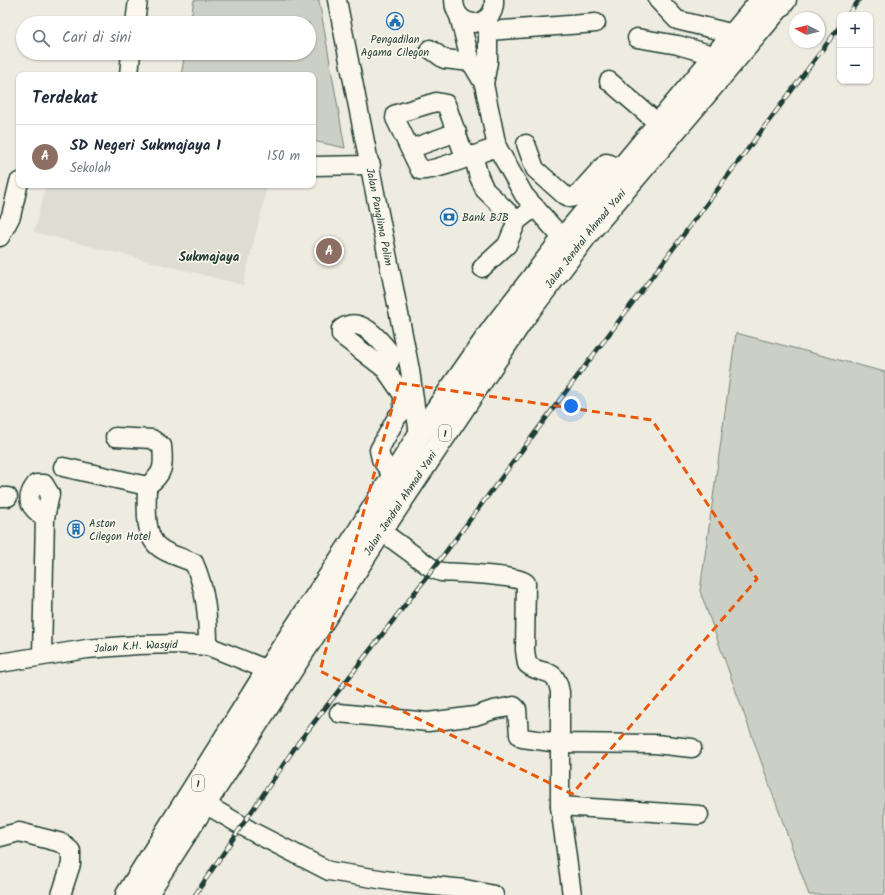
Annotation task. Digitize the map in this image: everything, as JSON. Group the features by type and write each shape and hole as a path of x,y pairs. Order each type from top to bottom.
{"highway":[{"name":"Jalan Jendral Ahmad Yani","path":"127,895 268,670 419,435 493,329 785,0"},
{"name":"Jalan Jendral Ahmad Yani","path":"146,895 381,531 524,317 568,245 619,172 734,34 757,2"}],"street":[{"path":"136,16 138,0"},
{"name":"Jalan Panglima Polim","path":"337,0 371,164 410,370 419,435"},
{"path":"484,84 488,62 489,24 494,0"},
{"path":"658,0 677,20 734,34"},
{"path":"456,8 465,21 473,23 596,23"},
{"path":"456,8 471,62 484,84 497,147 524,196 568,245"},
{"path":"637,38 678,44 716,56"},
{"path":"430,49 444,59 471,62"},
{"path":"129,72 130,60"},
{"path":"610,81 659,124"},
{"path":"497,147 469,156 424,171 420,170 395,118 396,114 440,101 446,104 457,132 469,156 485,190 517,222"},
{"path":"410,149 457,132"},
{"path":"526,144 535,169 564,194 571,198 576,196 606,163 610,164 619,172"},
{"path":"316,166 371,164"},
{"path":"0,236 12,216 18,188"},
{"path":"482,268 508,245 517,222 535,207"},
{"path":"385,369 403,395 403,411 397,417 379,450 381,459 393,476"},
{"path":"63,467 147,486 158,478 162,470 162,446 152,439 115,437"},
{"path":"147,486 147,523 159,548 194,563 200,576 205,596 208,646"},
{"path":"42,655 45,518"},
{"path":"381,531 433,569 441,572 508,577 524,581 527,587 525,650 527,664 531,668 548,671 554,675 558,682 560,692 560,806 572,895"},
{"name":"Jalan K.H. Wasyid","path":"0,663 42,655 87,649 137,645 178,644 208,646 268,670"},
{"path":"339,713 428,722 475,716 493,710 514,706 518,709 520,736 560,743 655,744 692,748"},
{"path":"205,804 253,832 329,871 404,883 465,889 494,895"},
{"path":"560,806 699,815"},
{"path":"0,836 19,832 62,843 71,851 71,864 61,895"}],"highlighted area":[{"path":"399,383 652,420 757,579 572,794 320,671"}],"shaded area":[{"path":"194,0 319,0 345,148 316,142 316,72 182,72 184,60 316,60 316,16 191,16"},
{"path":"45,188 267,188 243,285 34,232"},
{"path":"736,333 885,372 885,895 809,895 700,591"}],"railway":[{"path":"850,12 859,0"},
{"path":"195,895 298,743 433,569 837,30"}],"place":[{"name":"Pengadilan Agama Cilegon","path":"395,21"},
{"name":"Bank BJB","path":"449,217"},
{"name":"SD Negeri Sukmajaya 1","path":"329,251"},
{"name":"Aston Cilegon Hotel","path":"76,529"}],"district":[{"name":"Sukmajaya","path":"209,256"}]}
